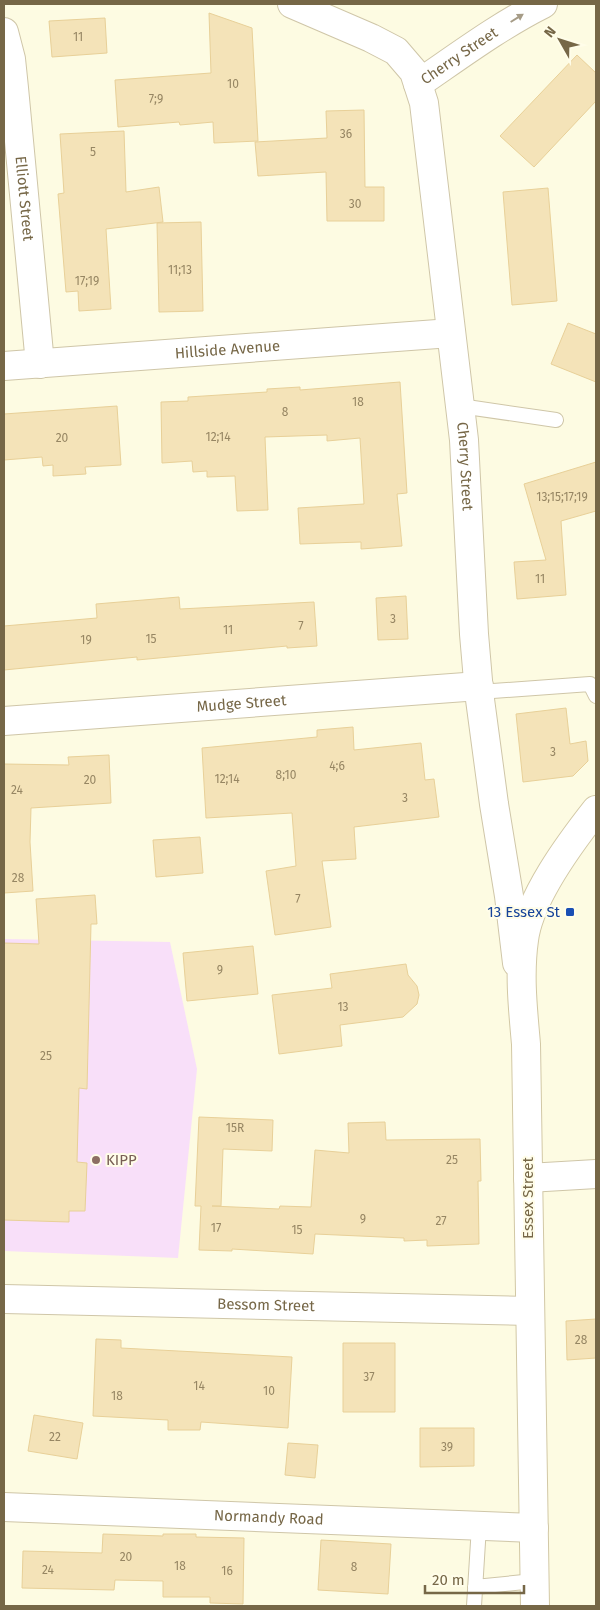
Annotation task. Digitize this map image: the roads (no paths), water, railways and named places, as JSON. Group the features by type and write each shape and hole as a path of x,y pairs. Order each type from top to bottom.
{"street":[{"path":"292,4 371,38 396,51 414,72 418,84"},
{"name":"Cherry Street","path":"522,996 479,689 474,634 464,440 424,103 418,84 527,12 544,4"},
{"name":"Elliott Street","path":"4,33 14,88 40,364"},
{"name":"Hillside Avenue","path":"4,366 451,333"},
{"name":"Mudge Street","path":"4,721 479,689"},
{"name":"Essex Street","path":"534,1593 526,1044 521,965 524,938 534,906 550,875 576,835 596,810"},
{"path":"528,1178 596,1174"},
{"name":"Bessom Street","path":"4,1299 529,1311"},
{"name":"Normandy Road","path":"4,1507 534,1528"}],"lane":[{"path":"460,406 556,420"},
{"path":"479,689 590,684 596,696"},
{"path":"474,1606 479,1526"},
{"path":"475,1587 534,1593"}],"place":[{"name":"13 Essex St","path":"570,912"},
{"name":"KIPP","path":"96,1160"}]}
